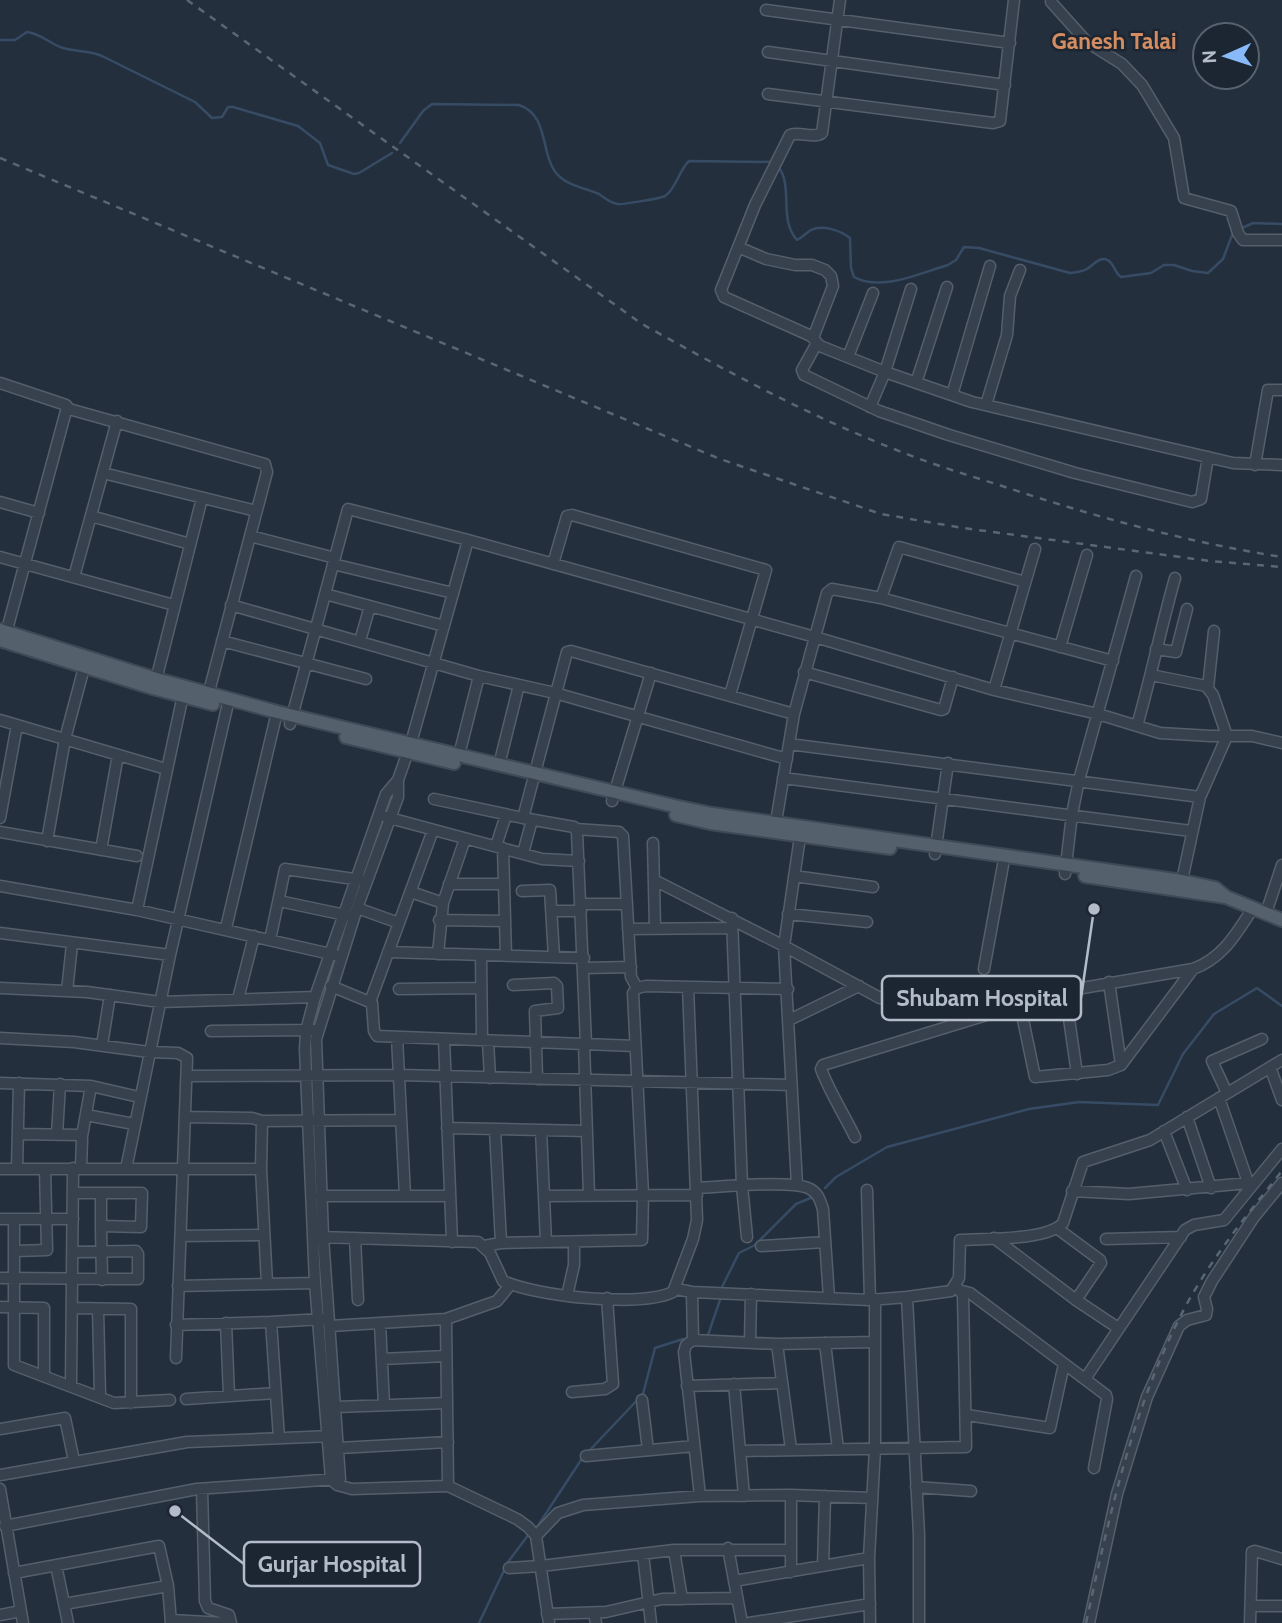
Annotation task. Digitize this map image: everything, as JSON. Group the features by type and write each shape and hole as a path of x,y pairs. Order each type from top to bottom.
{"main road":[{"path":"3,636 207,698 710,823 775,827 1181,885 1213,897 1226,897 1282,920"},
{"path":"155,683 183,695 207,698"},
{"path":"458,759 499,765 534,778"},
{"path":"935,850 1003,864 1066,870"}],"street":[{"path":"840,0 820,135 792,133 772,168 738,247 721,290 724,297 848,357 952,396 1208,457 1255,465 1282,465"},
{"path":"768,94 992,123 1000,121 1014,0"},
{"path":"1051,2 1087,42 1122,64 1142,85 1174,138 1184,198 1229,210 1240,238 1282,240"},
{"path":"765,10 1010,43"},
{"path":"768,52 1005,85"},
{"path":"738,247 766,259 794,265 812,265 825,270 831,276 833,286 815,341 802,370 804,375 870,407 1004,452 1192,502 1201,499 1208,457"},
{"path":"952,396 990,266"},
{"path":"986,405 1007,335 1010,296 1020,270"},
{"path":"916,383 947,287"},
{"path":"870,407 886,372 911,289"},
{"path":"848,357 873,293"},
{"path":"0,383 66,405 69,409 265,464 267,472 207,698"},
{"path":"1255,465 1268,390 1282,390"},
{"path":"3,636 66,411 69,409"},
{"path":"74,578 117,422"},
{"path":"103,473 256,511"},
{"path":"155,683 202,498"},
{"path":"0,502 38,513"},
{"path":"292,720 348,509 751,619 994,690 1098,714 1172,735 1252,736 1282,743"},
{"path":"553,564 567,516 572,515 766,570 730,695"},
{"path":"91,516 190,544"},
{"path":"250,536 453,593"},
{"path":"362,881 398,797 398,780 468,540"},
{"path":"881,598 899,547 1025,582"},
{"path":"994,690 1035,549"},
{"path":"1060,647 1087,555"},
{"path":"0,557 174,605"},
{"path":"1066,870 1079,780 1136,576"},
{"path":"1137,726 1175,578"},
{"path":"775,827 794,713 804,671 827,593 832,589 881,598 1113,661"},
{"path":"325,594 443,626"},
{"path":"232,605 479,676 555,693 787,759"},
{"path":"360,641 370,606"},
{"path":"1156,649 1176,652 1187,609"},
{"path":"1181,885 1200,797 1227,736 1208,688 1214,632"},
{"path":"222,641 366,679"},
{"path":"523,853 534,778 567,652 571,650 794,713"},
{"path":"47,841 65,739 85,662"},
{"path":"804,671 941,710 944,709 953,677"},
{"path":"614,797 651,673"},
{"path":"1151,675 1208,688"},
{"path":"458,759 479,676"},
{"path":"499,765 519,685"},
{"path":"137,910 183,695"},
{"path":"126,1169 170,955 228,703"},
{"path":"226,928 276,716"},
{"path":"0,720 166,769"},
{"path":"0,818 17,725"},
{"path":"789,744 1200,797"},
{"path":"101,850 118,755"},
{"path":"935,850 948,763"},
{"path":"783,778 1191,831"},
{"path":"336,1481 339,1448 333,1436 336,1407 318,1236 312,1030 315,997 352,914 386,794 398,780"},
{"path":"434,799 576,829 622,833 631,977 637,988"},
{"path":"379,815 551,860 579,861"},
{"path":"506,815 499,847 504,884 506,956"},
{"path":"576,829 584,963 589,1195"},
{"path":"370,1002 433,831"},
{"path":"797,1185 784,946 801,831"},
{"path":"0,832 137,856"},
{"path":"438,954 439,920 443,902 465,839"},
{"path":"653,843 655,928"},
{"path":"984,969 1003,864"},
{"path":"1266,913 1282,865"},
{"path":"270,940 287,868 362,881"},
{"path":"794,876 873,887"},
{"path":"654,880 880,998"},
{"path":"449,884 504,884"},
{"path":"0,886 226,928 336,955"},
{"path":"522,891 550,890 554,957"},
{"path":"411,892 443,902"},
{"path":"279,901 399,923"},
{"path":"552,911 627,904"},
{"path":"855,1137 835,1095 830,1091 821,1069 823,1065 1065,991 1193,969 1210,961 1226,948 1253,908"},
{"path":"788,914 867,922"},
{"path":"439,920 505,921"},
{"path":"628,929 732,923"},
{"path":"732,923 742,1186 747,1237"},
{"path":"0,933 170,955"},
{"path":"238,999 254,936"},
{"path":"67,991 72,944"},
{"path":"388,953 554,957 631,967"},
{"path":"312,1030 331,986 336,955"},
{"path":"481,956 481,988 490,1078"},
{"path":"1020,1005 1032,1073 1035,1077 1108,1070 1121,1065 1193,969"},
{"path":"1109,982 1121,1065"},
{"path":"513,985 558,986 558,1008 535,1010 537,1079"},
{"path":"331,986 370,1002 373,1006 375,1034 635,1046"},
{"path":"789,1020 859,986"},
{"path":"318,1236 478,1242 484,1246 500,1278 511,1284 567,1296 659,1297 673,1292 693,1239 697,1220 688,987"},
{"path":"0,988 67,991 160,1002 315,997"},
{"path":"399,989 481,988"},
{"path":"484,1246 501,1242 642,1240 643,1195 633,993 637,988 788,989"},
{"path":"1065,991 1077,1074"},
{"path":"102,1045 110,995"},
{"path":"211,1031 312,1030"},
{"path":"397,1037 405,1196"},
{"path":"0,1038 102,1045 184,1055 187,1058 177,1358"},
{"path":"444,1039 452,1242"},
{"path":"1249,1186 1212,1061 1262,1039"},
{"path":"741,1451 964,1448 967,1445 967,1415 964,1295 959,1288 960,1240 1040,1234 1058,1229 1063,1223 1083,1162 1150,1140 1282,1060"},
{"path":"1270,1067 1282,1100"},
{"path":"187,1076 398,1075 791,1085"},
{"path":"0,1083 91,1086 139,1097"},
{"path":"18,1169 19,1083"},
{"path":"57,1135 60,1084"},
{"path":"71,1385 73,1193 91,1086"},
{"path":"86,1115 134,1124"},
{"path":"185,1117 252,1118 262,1121 401,1119"},
{"path":"1187,1117 1211,1188"},
{"path":"313,1120 321,1196 315,1283 326,1321 336,1481"},
{"path":"262,1121 261,1170 267,1284"},
{"path":"447,1128 587,1130"},
{"path":"495,1129 501,1242"},
{"path":"541,1130 546,1242"},
{"path":"1164,1131 1187,1190"},
{"path":"18,1134 82,1136"},
{"path":"1085,1379 1189,1227 1224,1220 1249,1186 1282,1149"},
{"path":"15,1251 47,1250 45,1168"},
{"path":"0,1169 261,1170"},
{"path":"1089,1623 1117,1494 1147,1397 1179,1326 1187,1320 1206,1315 1208,1309 1204,1297 1212,1281 1254,1217 1282,1183"},
{"path":"544,1196 643,1195 742,1186 797,1185 808,1188 819,1196 823,1209 829,1298"},
{"path":"1072,1191 1111,1195 1249,1186"},
{"path":"867,1190 875,1342 875,1448 869,1558 870,1623"},
{"path":"73,1193 140,1192 141,1227 101,1226"},
{"path":"101,1193 102,1280"},
{"path":"321,1196 450,1196"},
{"path":"0,1219 73,1219"},
{"path":"15,1219 13,1363 114,1403 170,1400"},
{"path":"1058,1229 1100,1259 1101,1263 1076,1300"},
{"path":"181,1236 264,1235"},
{"path":"1106,1238 1181,1237"},
{"path":"355,1238 358,1300"},
{"path":"994,1238 1118,1328"},
{"path":"567,1296 574,1265 574,1242"},
{"path":"761,1246 825,1242"},
{"path":"0,1279 138,1280 136,1251 73,1251"},
{"path":"178,1286 315,1283"},
{"path":"176,1325 326,1321 380,1323 446,1319 497,1301 511,1284"},
{"path":"676,1289 692,1292 872,1299 907,1297 959,1288 967,1291 1107,1397 1094,1468"},
{"path":"692,1292 694,1340"},
{"path":"750,1342 751,1294"},
{"path":"907,1297 915,1449 919,1623"},
{"path":"572,1392 605,1389 613,1384 607,1298"},
{"path":"0,1307 42,1307 45,1310 44,1375"},
{"path":"72,1308 129,1308 132,1312 131,1403"},
{"path":"98,1309 100,1396"},
{"path":"446,1319 448,1486"},
{"path":"271,1322 279,1438"},
{"path":"226,1323 229,1396"},
{"path":"380,1323 384,1405"},
{"path":"700,1496 687,1386 684,1352 686,1345 694,1340 777,1344 875,1342"},
{"path":"825,1343 838,1449"},
{"path":"777,1344 790,1449"},
{"path":"382,1359 446,1356"},
{"path":"967,1415 1050,1428 1064,1364"},
{"path":"687,1386 782,1383"},
{"path":"734,1384 744,1496"},
{"path":"186,1399 276,1393"},
{"path":"642,1400 648,1450"},
{"path":"336,1407 447,1403"},
{"path":"0,1429 65,1419 74,1461"},
{"path":"0,1475 187,1442 333,1436"},
{"path":"339,1448 447,1443"},
{"path":"586,1456 694,1446"},
{"path":"5,1526 202,1489 336,1481 352,1489 448,1486 517,1518 536,1536 548,1618 595,1618 647,1601 737,1598"},
{"path":"916,1487 971,1491"},
{"path":"0,1489 23,1623"},
{"path":"14,1573 156,1546 160,1549 168,1586 171,1621 228,1623 229,1615 208,1608 205,1601 202,1489"},
{"path":"791,1495 791,1572"},
{"path":"536,1536 558,1513 583,1505 700,1496 872,1498"},
{"path":"823,1566 825,1496"},
{"path":"728,1548 742,1623"},
{"path":"509,1567 541,1566 674,1550 791,1550"},
{"path":"674,1550 682,1599"},
{"path":"1250,1623 1252,1552 1282,1559"},
{"path":"643,1554 651,1623"},
{"path":"734,1581 869,1558"},
{"path":"56,1564 68,1623"},
{"path":"64,1604 168,1586"},
{"path":"749,1623 870,1604"},
{"path":"1251,1606 1282,1606"},
{"path":"0,1615 21,1611"}],"waterway":[{"path":"0,40 15,40 27,32 63,48 97,54 195,102 212,118 222,117 228,107 233,107 298,126 320,143 328,165 354,174 392,153"},
{"path":"400,143 423,111 432,104 519,105 529,110 540,125 556,173 571,184 618,204 665,196 689,161 773,162"},
{"path":"778,166 785,183 788,223 797,240 816,228 832,229 846,235 850,238 854,277 876,283 901,280 948,265 956,260 964,247 979,248 1070,273 1085,270 1105,259 1121,277 1151,273 1164,265 1208,273 1223,259 1234,230"},
{"path":"1240,229 1253,223 1282,224"},
{"path":"825,1188 836,1177 887,1147 1029,1109 1079,1102 1158,1105 1183,1054 1214,1014 1257,988 1282,1006"},
{"path":"722,1287 739,1253 755,1245 796,1204 813,1197"},
{"path":"703,1336 708,1335 721,1297"},
{"path":"588,1452 643,1394 655,1348 683,1339"},
{"path":"537,1527 583,1457"},
{"path":"479,1623 508,1562 529,1534"}],"railway":[{"path":"187,0 642,324 766,391 862,436 959,472 1139,527 1282,557"},
{"path":"0,158 720,459 881,514 963,528 1210,561 1282,567"},
{"path":"1086,1623 1126,1458 1153,1377 1189,1300 1210,1266 1282,1171"}],"place":[{"name":"Shubam Hospital","path":"1094,909"},
{"name":"Gurjar Hospital","path":"175,1511"}],"district":[{"name":"Ganesh Talai","path":"1114,41"}]}
